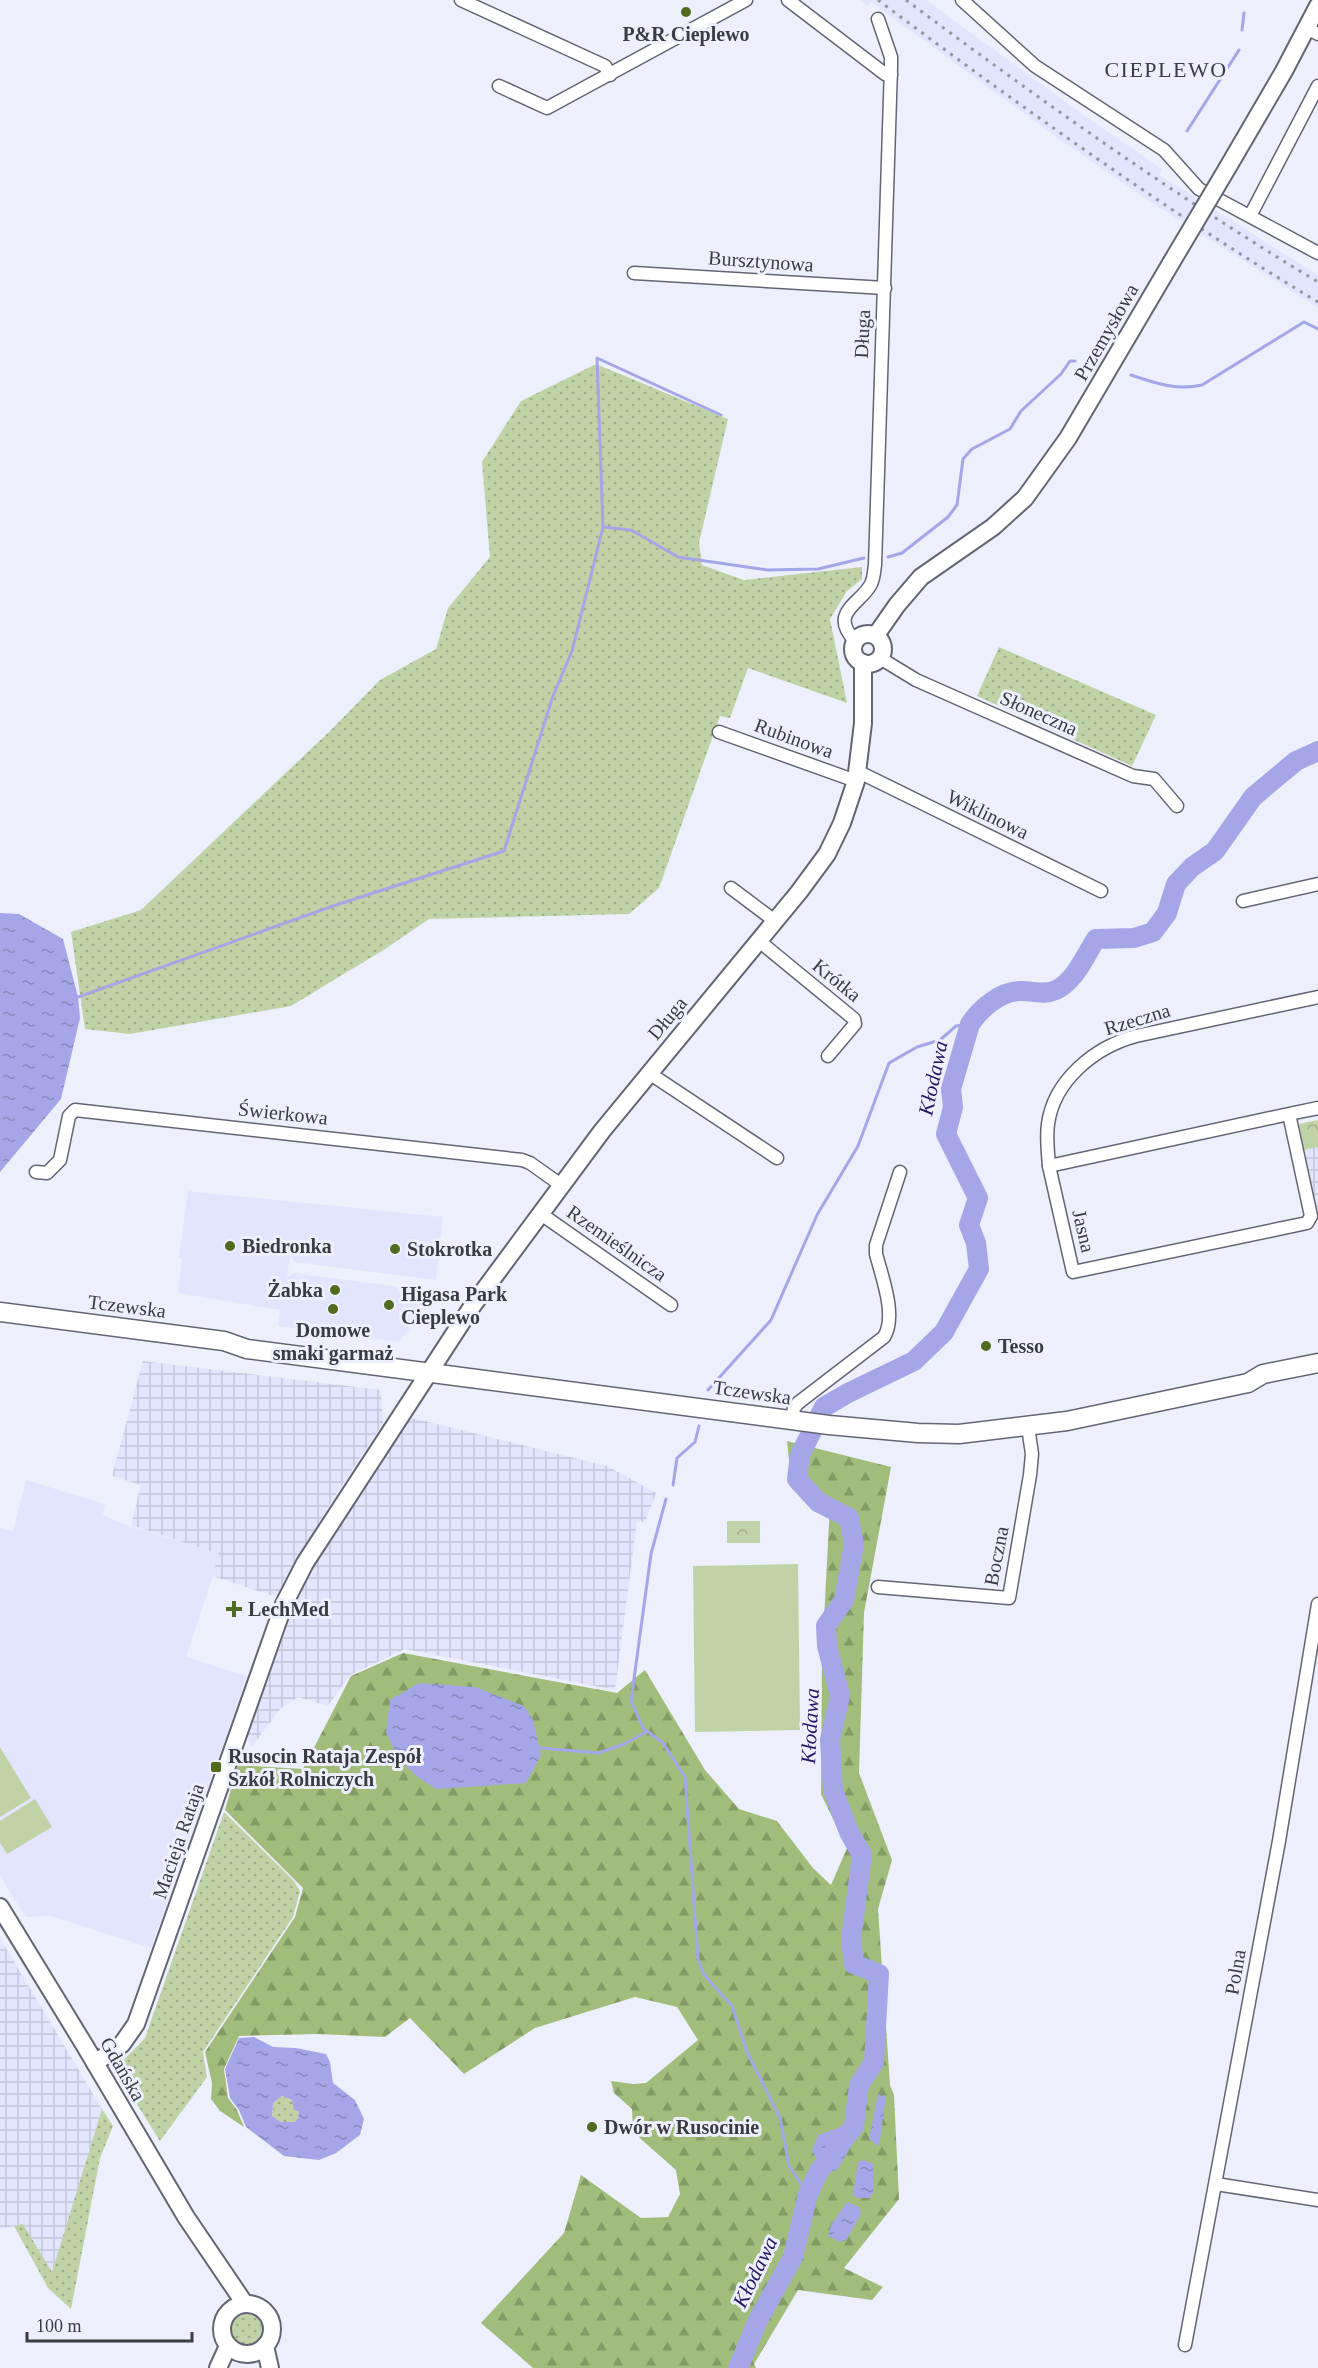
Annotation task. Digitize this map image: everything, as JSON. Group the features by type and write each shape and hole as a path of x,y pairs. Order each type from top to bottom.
{"main road":[{"name":"Tczewska","path":"0,1312 224,1341 248,1349"},
{"name":"Tczewska","path":"0,1323 220,1351 248,1349 797,1421 918,1433 959,1434 1028,1427 1248,1383 1266,1384 1318,1374"},
{"name":"Tczewska","path":"1248,1383 1263,1374 1318,1363"}],"street":[{"path":"461,0 604,66 609,75"},
{"path":"499,86 547,108 746,0"},
{"path":"788,0 867,61 885,74 891,75"},
{"path":"962,0 1035,66 1164,150 1199,189 1318,253"},
{"name":"Przemysłowa","path":"876,635 921,577 993,527 1025,498 1068,438 1228,167 1312,31 1318,6"},
{"name":"Długa","path":"428,1371 561,1185 827,854 846,814 856,777 863,723 863,663 855,656 853,646 855,641 848,634 845,618 854,600 870,586 875,565 891,75 891,57 878,19"},
{"path":"1250,216 1318,86"},
{"name":"Bursztynowa","path":"634,273 885,288"},
{"path":"855,641 864,634 876,635 883,646 880,658 875,662 863,663"},
{"name":"Słoneczna","path":"880,658 916,680 1133,776 1154,778 1177,806"},
{"name":"Rubinowa","path":"719,732 856,777"},
{"name":"Wiklinowa","path":"856,777 863,774 1101,891"},
{"path":"1243,901 1318,884"},
{"path":"731,888 775,921"},
{"name":"Krótka","path":"759,941 854,1019 855,1024 828,1056"},
{"name":"Rzeczna","path":"1050,1166 1047,1135 1053,1103 1071,1078 1094,1055 1136,1036 1318,997"},
{"path":"649,1073 777,1158"},
{"path":"1050,1166 1318,1108"},
{"name":"Świerkowa","path":"36,1172 47,1173 60,1160 69,1116 75,1110 522,1160 561,1185"},
{"name":"Jasna","path":"1050,1166 1074,1272 1304,1224 1311,1216 1289,1114"},
{"path":"797,1421 794,1408 798,1402 884,1337 888,1331 890,1315 876,1245 900,1172"},
{"name":"Rzemieślnicza","path":"541,1214 671,1305"},
{"name":"Macieja Rataja","path":"95,2062 122,2044 136,2024 289,1592 305,1563 428,1371"},
{"name":"Boczna","path":"878,1587 1009,1598 1030,1475 1032,1454 1028,1427"},
{"name":"Polna","path":"1185,2345 1279,1841 1318,1604"},
{"name":"Gdańska","path":"0,1907 209,2254 237,2307"},
{"path":"1216,2184 1318,2200"},
{"path":"229,2368 249,2353 272,2333 267,2314 257,2306 237,2307 224,2318 223,2338 249,2353 270,2368"},
{"path":"218,2368 249,2353"}],"shaded area":[{"path":"859,0 926,0 1082,114 1162,169 1159,175 1318,275 1318,308 1146,199 871,2 867,6"},
{"path":"1318,1147 1318,1219 1304,1150"},
{"path":"188,1191 443,1217 436,1280 295,1262 290,1256 287,1277 294,1273 438,1292 399,1342 278,1326 280,1310 178,1293 182,1258 179,1257"},
{"path":"143,1361 381,1390 383,1423 333,1499 277,1597 212,1576 219,1554 131,1525 141,1485 112,1476"},
{"path":"408,1417 607,1466 656,1493 645,1522 637,1521 615,1690 405,1649 350,1675 328,1706 298,1697 281,1708 252,1746 246,1736 303,1584"},
{"path":"26,1480 105,1504 103,1515 123,1524 220,1554 186,1657 247,1676 151,1948 51,1916 26,1917 0,1876 0,1528 13,1531"},
{"path":"0,1938 102,2109 52,2273 23,2224 0,2229"}],"green space":[{"path":"596,364 728,419 699,543 702,565 744,580 862,567 862,579 847,591 830,619 847,703 748,668 730,718 720,716 659,888 629,914 429,919 385,949 291,1006 130,1034 85,1029 71,932 141,910 330,731 380,680 436,649 448,608 490,557 482,462 521,401"},
{"path":"999,647 1156,715 1132,766 977,696"},
{"path":"1318,1120 1318,1147 1304,1150 1299,1124"},
{"path":"787,1441 891,1467 864,1613 859,1773 892,1860 878,1909 890,2085 894,2095 899,2199 844,2268 883,2287 872,2300 798,2290 754,2364 756,2368 533,2368 481,2323 564,2233 581,2175 641,2218 668,2217 680,2194 676,2170 633,2132 632,2109 614,2093 611,2081 646,2083 698,2040 677,2007 635,1997 535,2028 464,2074 410,2018 385,2037 318,2034 239,2036 224,2069 228,2098 237,2110 244,2127 220,2111 211,2099 212,2083 205,2052 295,1917 303,1888 225,1810 238,1765 303,1769 351,1676 403,1653 617,1693 645,1670 705,1770 739,1809 777,1821 813,1868 831,1885 847,1848 821,1794 822,1658 830,1504 792,1489"},
{"path":"727,1521 760,1521 760,1543 727,1543"},
{"path":"798,1564 800,1730 695,1732 693,1566"},
{"path":"0,1747 31,1798 0,1817"},
{"path":"35,1799 52,1827 7,1854 0,1843 0,1821"},
{"path":"224,1812 294,1881 300,1891 293,1917 203,2052 207,2077 160,2141 115,2069 145,2038"},
{"path":"282,2096 292,2100 295,2109 299,2111 295,2122 281,2122 272,2116 273,2103"},
{"path":"102,2109 113,2126 100,2158 71,2309 48,2288 14,2226 23,2224 52,2272"},
{"path":"247,2313 259,2317 263,2329 259,2341 247,2345 235,2341 231,2329 235,2317"}],"water":[{"path":"0,913 19,914 63,939 78,997 80,1018 61,1099 0,1172"},
{"path":"419,1683 475,1687 524,1706 533,1720 541,1755 526,1783 436,1789 416,1776 397,1757 386,1732 390,1700"},
{"path":"254,2037 273,2047 296,2048 326,2054 330,2062 333,2083 355,2100 364,2119 360,2135 336,2153 319,2160 284,2156 246,2127 239,2110 230,2098 225,2069 239,2038","holes":["282,2096 292,2100 294,2110 299,2111 295,2122 281,2122 272,2116 273,2103"]},
{"path":"878,2094 886,2097 879,2146 869,2139"},
{"path":"841,2127 846,2128 852,2145 837,2170 830,2172 816,2159 812,2150 818,2135"},
{"path":"863,2160 873,2164 874,2191 870,2198 857,2198 853,2195 858,2162"},
{"path":"847,2202 859,2207 861,2214 846,2240 840,2242 828,2236 831,2225"}],"waterway":[{"path":"1242,30 1244,13"},
{"path":"1187,131 1239,50"},
{"path":"1131,375 1175,387 1202,385 1304,322 1318,329"},
{"path":"603,527 597,358 721,415"},
{"path":"888,557 902,553 948,517 957,505 963,459 972,449 1010,429 1021,411 1061,374 1070,361 1075,361"},
{"path":"78,997 333,906 504,851 553,696 572,651 603,527 631,530 678,557 768,570 818,569 864,558"},
{"name":"Kłodawa","path":"738,2368 758,2320 793,2257 808,2194 819,2171 854,2126 859,2085 874,2062 879,1974 854,1964 851,1939 862,1855 849,1832 833,1790 830,1740 840,1696 827,1646 826,1626 844,1600 854,1544 849,1518 818,1502 797,1479 800,1455 824,1407 914,1361 944,1332 979,1269 976,1243 969,1225 978,1198 946,1134 953,1107 951,1089 970,1024 985,1007 1005,994 1019,991 1047,993 1063,986 1079,968 1096,939 1134,938 1153,932 1167,913 1176,884 1192,867 1215,851 1253,797 1296,761 1318,751"},
{"name":"Kłodawa","path":"708,1390 771,1320 817,1215 858,1146 889,1063 917,1047 940,1040 956,1026 970,1024"},
{"name":"Kłodawa","path":"673,1485 677,1458 695,1442 699,1426"},
{"name":"Kłodawa","path":"666,1499 651,1554 631,1701 643,1728 663,1743 685,1777 698,1959 704,1975 732,2006 747,2052 780,2118 789,2166 808,2194"},
{"path":"539,1748 599,1753 624,1744 646,1732"}],"railway":[{"path":"878,0 1094,157 1205,231 1318,302"},
{"path":"906,0 1109,146 1212,216 1318,282"}],"place":[{"name":"P&R Cieplewo","path":"686,12"},
{"name":"Biedronka","path":"230,1246"},
{"name":"Stokrotka","path":"395,1249"},
{"name":"Żabka","path":"335,1290"},
{"name":"Higasa Park Cieplewo","path":"389,1305"},
{"name":"Domowe smaki garmaż","path":"333,1309"},
{"name":"Tesso","path":"986,1346"},
{"name":"LechMed","path":"234,1609"},
{"name":"Rusocin Rataja Zespół Szkół Rolniczych","path":"216,1767"},
{"name":"Dwór w Rusocinie","path":"592,2127"}],"district":[{"name":"CIEPLEWO","path":"1166,69"}]}
